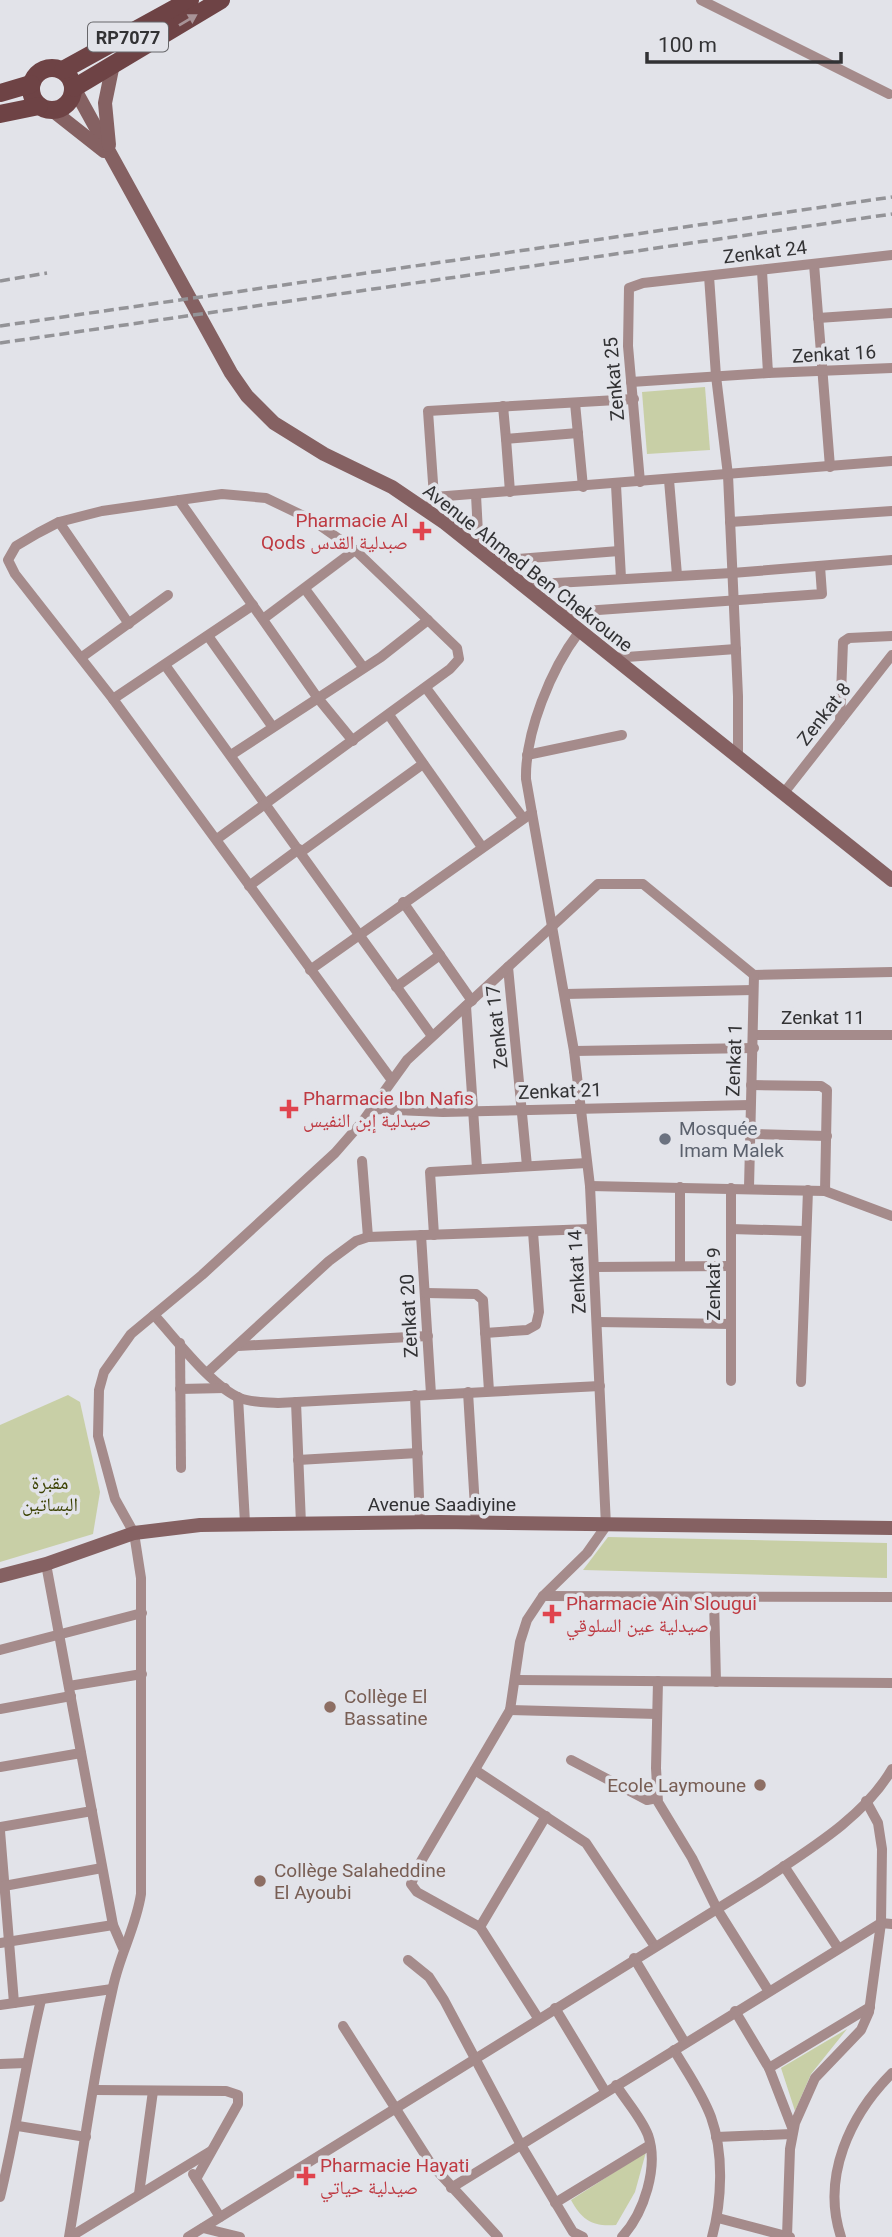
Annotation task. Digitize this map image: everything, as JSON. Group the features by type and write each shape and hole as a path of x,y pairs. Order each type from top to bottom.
{"main road":[{"name":"RP7077","path":"0,93 31,84 44,69 64,70 190,0"},
{"name":"RP7077","path":"46,108 70,101 74,88 221,0"},
{"path":"111,157 105,103 113,64"},
{"path":"64,70 71,78 74,88"},
{"path":"31,84 32,96 46,108"},
{"name":"Avenue Ahmed Ben Chekroune","path":"74,88 247,396 274,423 307,445 431,504 480,552 520,585 892,880"},
{"path":"0,114 46,108"},
{"name":"Avenue Ahmed Ben Chekroune","path":"46,108 111,157"},
{"name":"Avenue Saadiyine","path":"0,1576 46,1564 134,1533 169,1526 420,1523 892,1528"}],"street":[{"path":"701,0 889,94"},
{"name":"Zenkat 24","path":"643,283 892,255"},
{"path":"814,264 830,467"},
{"name":"Zenkat 16","path":"762,271 768,373 822,373 892,368"},
{"path":"709,276 716,376 728,475 738,758"},
{"name":"Zenkat 25","path":"640,482 631,382 627,292 631,286 643,283"},
{"path":"818,318 892,313"},
{"path":"892,368 892,374"},
{"path":"631,382 768,373"},
{"path":"634,399 428,411 431,504 476,495 892,461"},
{"path":"575,404 583,487"},
{"path":"503,406 510,492"},
{"path":"506,439 578,433"},
{"path":"669,480 677,575"},
{"path":"616,485 621,578"},
{"path":"217,839 267,806 426,688 459,659 453,642 355,550 312,520 266,498 222,494 102,510 59,522 16,546 8,560 15,574 82,657 391,1079"},
{"path":"476,495 480,552"},
{"path":"179,499 317,697 353,741"},
{"path":"730,522 892,510"},
{"path":"59,522 129,624"},
{"path":"263,619 355,550"},
{"path":"491,561 619,551"},
{"path":"520,585 733,573 892,560"},
{"path":"555,613 822,594 820,566"},
{"path":"306,589 363,667"},
{"path":"82,657 168,594"},
{"path":"113,699 253,605"},
{"path":"232,755 428,620"},
{"name":"Zenkat 14","path":"579,632 563,657 535,723 527,755 527,816 554,924 574,1051 590,1186 606,1526"},
{"path":"208,636 272,726"},
{"path":"840,721 843,642 849,638 892,636"},
{"path":"612,658 736,649"},
{"name":"Zenkat 8","path":"783,794 892,655"},
{"path":"165,665 432,1036"},
{"path":"310,970 527,816 426,688"},
{"path":"390,715 482,847"},
{"path":"527,755 622,735"},
{"path":"249,886 423,764"},
{"path":"70,2237 112,1989 123,1948 135,1927 141,1894 142,1578 134,1533 115,1499 97,1436 99,1390 104,1372 131,1334 308,1179 352,1135 391,1079 432,1036 598,884 643,884 754,975 892,972"},
{"path":"403,902 469,1003 471,1112 477,1168"},
{"path":"396,987 440,956"},
{"name":"Zenkat 17","path":"508,967 527,1166"},
{"name":"Zenkat 1","path":"749,1188 754,975"},
{"path":"565,994 753,990"},
{"name":"Zenkat 11","path":"753,1035 892,1035"},
{"path":"574,1051 754,1048"},
{"path":"751,1086 825,1088 828,1096 825,1191"},
{"name":"Zenkat 21","path":"372,1109 471,1112 750,1105"},
{"path":"750,1134 827,1136"},
{"path":"362,1161 368,1237"},
{"path":"434,1235 430,1172 587,1163"},
{"path":"590,1186 825,1191 892,1216"},
{"path":"680,1187 680,1266"},
{"name":"Zenkat 9","path":"731,1188 731,1381"},
{"path":"801,1382 808,1190"},
{"path":"208,1372 329,1261 356,1241 368,1237 592,1228"},
{"path":"731,1229 805,1231"},
{"path":"485,1333 527,1330 536,1325 539,1312 533,1232"},
{"name":"Zenkat 20","path":"421,1235 431,1394"},
{"path":"595,1267 731,1266"},
{"path":"426,1293 476,1294 483,1300 489,1391"},
{"path":"154,1315 225,1388 238,1397 260,1402 600,1386"},
{"path":"597,1322 731,1324"},
{"path":"238,1346 428,1335"},
{"path":"180,1343 181,1468"},
{"path":"180,1388 225,1388"},
{"path":"468,1392 476,1524"},
{"path":"415,1395 420,1523"},
{"path":"238,1397 245,1523"},
{"path":"296,1402 302,1524"},
{"path":"298,1460 418,1453"},
{"path":"538,2018 480,1927 417,1892 411,1884 420,1863 510,1710 524,1629 543,1596 587,1553 606,1526"},
{"path":"46,1564 113,1925 123,1948"},
{"path":"543,1596 714,1599 892,1597"},
{"path":"714,1599 716,1682"},
{"path":"0,1650 142,1613"},
{"path":"0,1709 142,1674"},
{"path":"516,1680 892,1683"},
{"path":"659,1681 657,1798 717,1909 768,1990"},
{"path":"510,1710 657,1714"},
{"path":"0,1767 81,1753"},
{"path":"571,1760 647,1800 657,1798"},
{"path":"188,2237 784,1866 866,1801 892,1769"},
{"path":"475,1770 546,1816 592,1850 654,1945"},
{"path":"718,2218 789,2237 792,2132 815,2078 861,2030 870,2007 886,1924 878,1823 866,1801"},
{"path":"14,2003 5,1942 0,1829 92,1811"},
{"path":"480,1927 546,1816"},
{"path":"784,1866 838,1948"},
{"path":"4,1886 102,1868"},
{"path":"451,2188 768,1990 838,1948 886,1924"},
{"path":"5,1942 113,1925"},
{"path":"634,1958 685,2043"},
{"path":"408,1960 434,1984 521,2145 574,2235"},
{"path":"0,2005 112,1989"},
{"path":"0,2197 18,2126 26,2063 41,2000"},
{"path":"555,2007 605,2091"},
{"path":"768,2068 870,2007"},
{"path":"735,2011 768,2068 792,2132"},
{"path":"343,2026 431,2164 498,2237"},
{"path":"674,2050 706,2104 716,2137 718,2218 712,2237"},
{"path":"0,2064 26,2063"},
{"path":"841,2237 834,2197 840,2158 862,2108 892,2073"},
{"path":"616,2085 646,2132 650,2145 645,2193 635,2220 622,2237"},
{"path":"95,2090 226,2091 238,2095 238,2104 196,2179"},
{"path":"139,2194 153,2091"},
{"path":"18,2126 86,2137"},
{"path":"716,2137 792,2132"},
{"path":"555,2203 650,2145"},
{"path":"70,2237 212,2151"},
{"path":"187,2165 220,2217"},
{"path":"203,2228 240,2237"}],"green space":[{"path":"705,387 710,450 647,454 642,392"},
{"name":"مقبرة البساتين","path":"68,1395 80,1402 100,1492 93,1534 0,1562 0,1425"},
{"path":"608,1537 887,1543 887,1578 583,1570"},
{"path":"847,2029 811,2074 795,2111 781,2068"},
{"path":"646,2152 635,2192 616,2225 600,2225 579,2213 571,2200"}],"railway":[{"path":"0,326 892,197"},
{"path":"0,343 892,214"},
{"path":"0,281 47,273"}],"place":[{"name":"Pharmacie Al Qods صبدلية القدس","path":"422,531"},
{"name":"Pharmacie Ibn Nafis صيدلية إبن النفيس","path":"289,1109"},
{"name":"Mosquée Imam Malek","path":"665,1139"},
{"name":"Pharmacie Ain Slougui صيدلية عين السلوقي","path":"552,1614"},
{"name":"Collège El Bassatine","path":"330,1707"},
{"name":"Ecole Laymoune","path":"760,1785"},
{"name":"Collège Salaheddine El Ayoubi","path":"260,1881"},
{"name":"Pharmacie Hayati صيدلية حياتي","path":"306,2176"}]}
